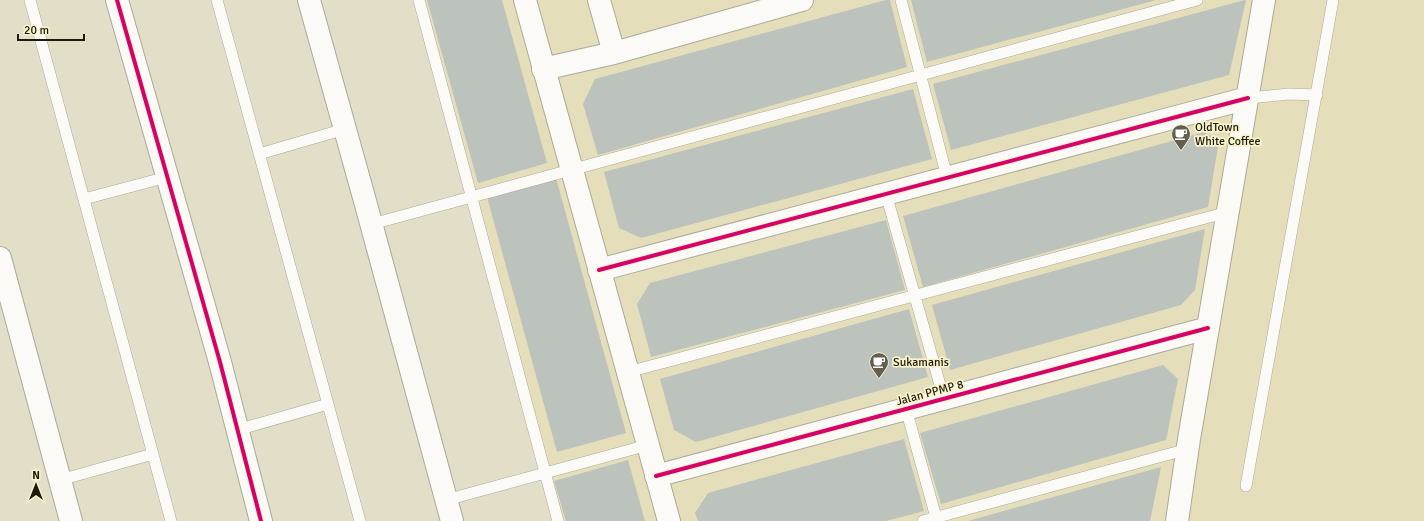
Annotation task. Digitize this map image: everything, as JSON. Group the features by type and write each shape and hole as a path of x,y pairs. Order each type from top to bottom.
{"street":[{"path":"117,0 220,362 261,521"},
{"path":"309,0 372,224 452,521"},
{"path":"524,0 669,521"},
{"path":"599,0 614,53"},
{"path":"543,69 614,53 802,0"},
{"path":"1177,521 1208,328 1264,0"},
{"path":"599,270 1248,98"},
{"path":"0,258 72,521"},
{"name":"Jalan PPMP 8","path":"656,476 1208,328"}],"lane":[{"path":"30,0 171,521"},
{"path":"217,0 360,521"},
{"path":"419,0 558,521"},
{"path":"901,0 947,177"},
{"path":"372,224 1197,0"},
{"path":"1246,486 1333,0"},
{"path":"1248,98 1289,94 1317,95"},
{"path":"259,154 345,129"},
{"path":"84,200 167,177"},
{"path":"886,194 944,399"},
{"path":"628,372 1228,212"},
{"path":"237,430 328,404"},
{"path":"906,409 936,519"},
{"path":"446,500 648,445"},
{"path":"923,521 936,519 1188,449"},
{"path":"60,480 153,454"}],"shaded area":[{"path":"420,0 1424,0 1424,521 559,521"}],"building":[{"path":"427,0 502,0 547,163 478,183"},
{"path":"890,0 907,67 598,155 583,104 595,79"},
{"path":"911,0 1156,0 927,62"},
{"path":"1246,0 1229,75 951,150 933,84"},
{"path":"913,89 932,159 641,238 619,228 604,172"},
{"path":"1204,132 1219,140 1208,207 923,287 903,216"},
{"path":"556,178 626,433 557,452 487,197"},
{"path":"886,220 905,290 651,357 637,304 650,283"},
{"path":"1205,229 1195,290 1181,305 950,370 932,305"},
{"path":"909,309 928,377 696,442 674,430 660,379"},
{"path":"1163,365 1178,379 1166,440 941,504 920,433"},
{"path":"904,439 924,511 886,521 698,521 695,513 708,493"},
{"path":"628,460 645,521 566,521 554,481"},
{"path":"1161,467 1150,521 968,521"}],"cycle path":[{"path":"117,0 220,362 261,521"},
{"path":"599,270 1248,98"},
{"path":"656,476 1208,328"}],"place":[{"name":"OldTown White Coffee","path":"1181,151"},
{"name":"Sukamanis","path":"879,379"}]}
